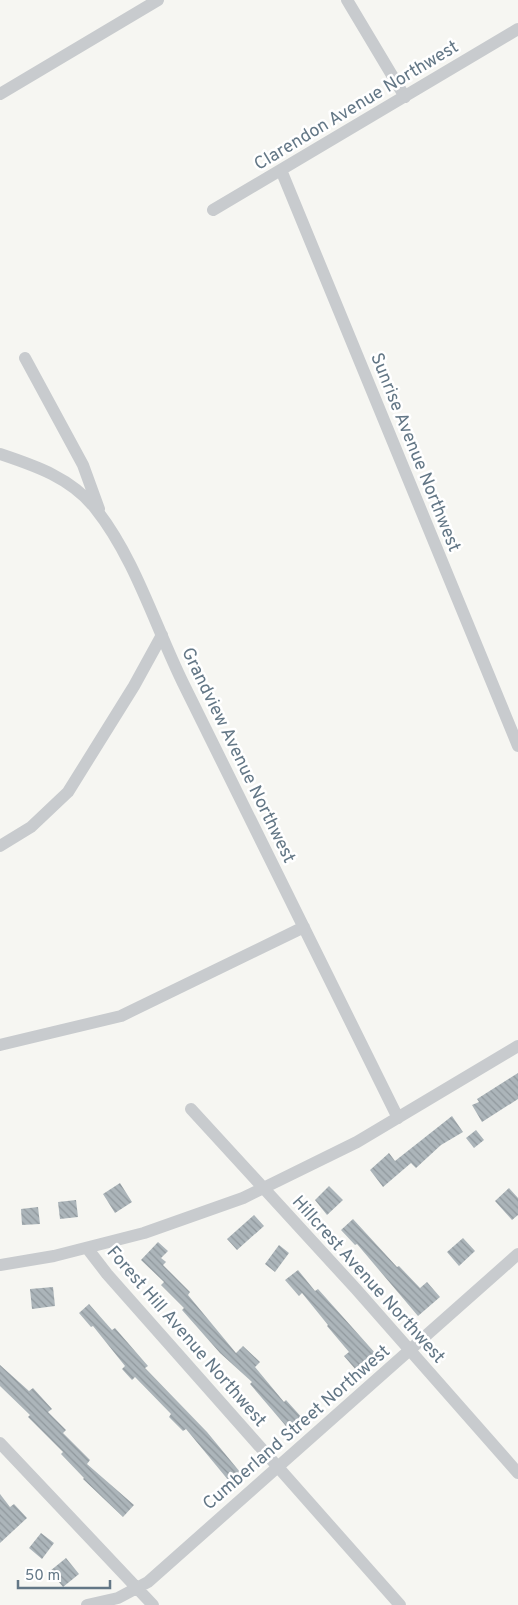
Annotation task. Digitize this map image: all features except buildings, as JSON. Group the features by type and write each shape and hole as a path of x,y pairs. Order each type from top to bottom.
{"street":[{"path":"0,94 158,0"},
{"path":"347,0 405,97"},
{"name":"Clarendon Avenue Northwest","path":"212,210 517,31"},
{"name":"Sunrise Avenue Northwest","path":"281,170 518,746"},
{"path":"25,358 83,466 101,516"},
{"name":"Grandview Avenue Northwest","path":"0,454 31,465 68,483 83,494 101,516 117,542 181,678 398,1118"},
{"path":"0,846 31,827 68,792 125,702 162,635"},
{"path":"0,1045 121,1016 304,927"},
{"path":"0,1265 88,1248 144,1233 206,1213 265,1188 398,1118 518,1046"},
{"name":"Hillcrest Avenue Northwest","path":"191,1109 244,1169 265,1188 518,1474"},
{"name":"Forest Hill Avenue Northwest","path":"88,1248 107,1274 400,1605"},
{"name":"Cumberland Street Northwest","path":"87,1605 118,1598 138,1589 518,1254"},
{"path":"0,1443 153,1605"}]}
